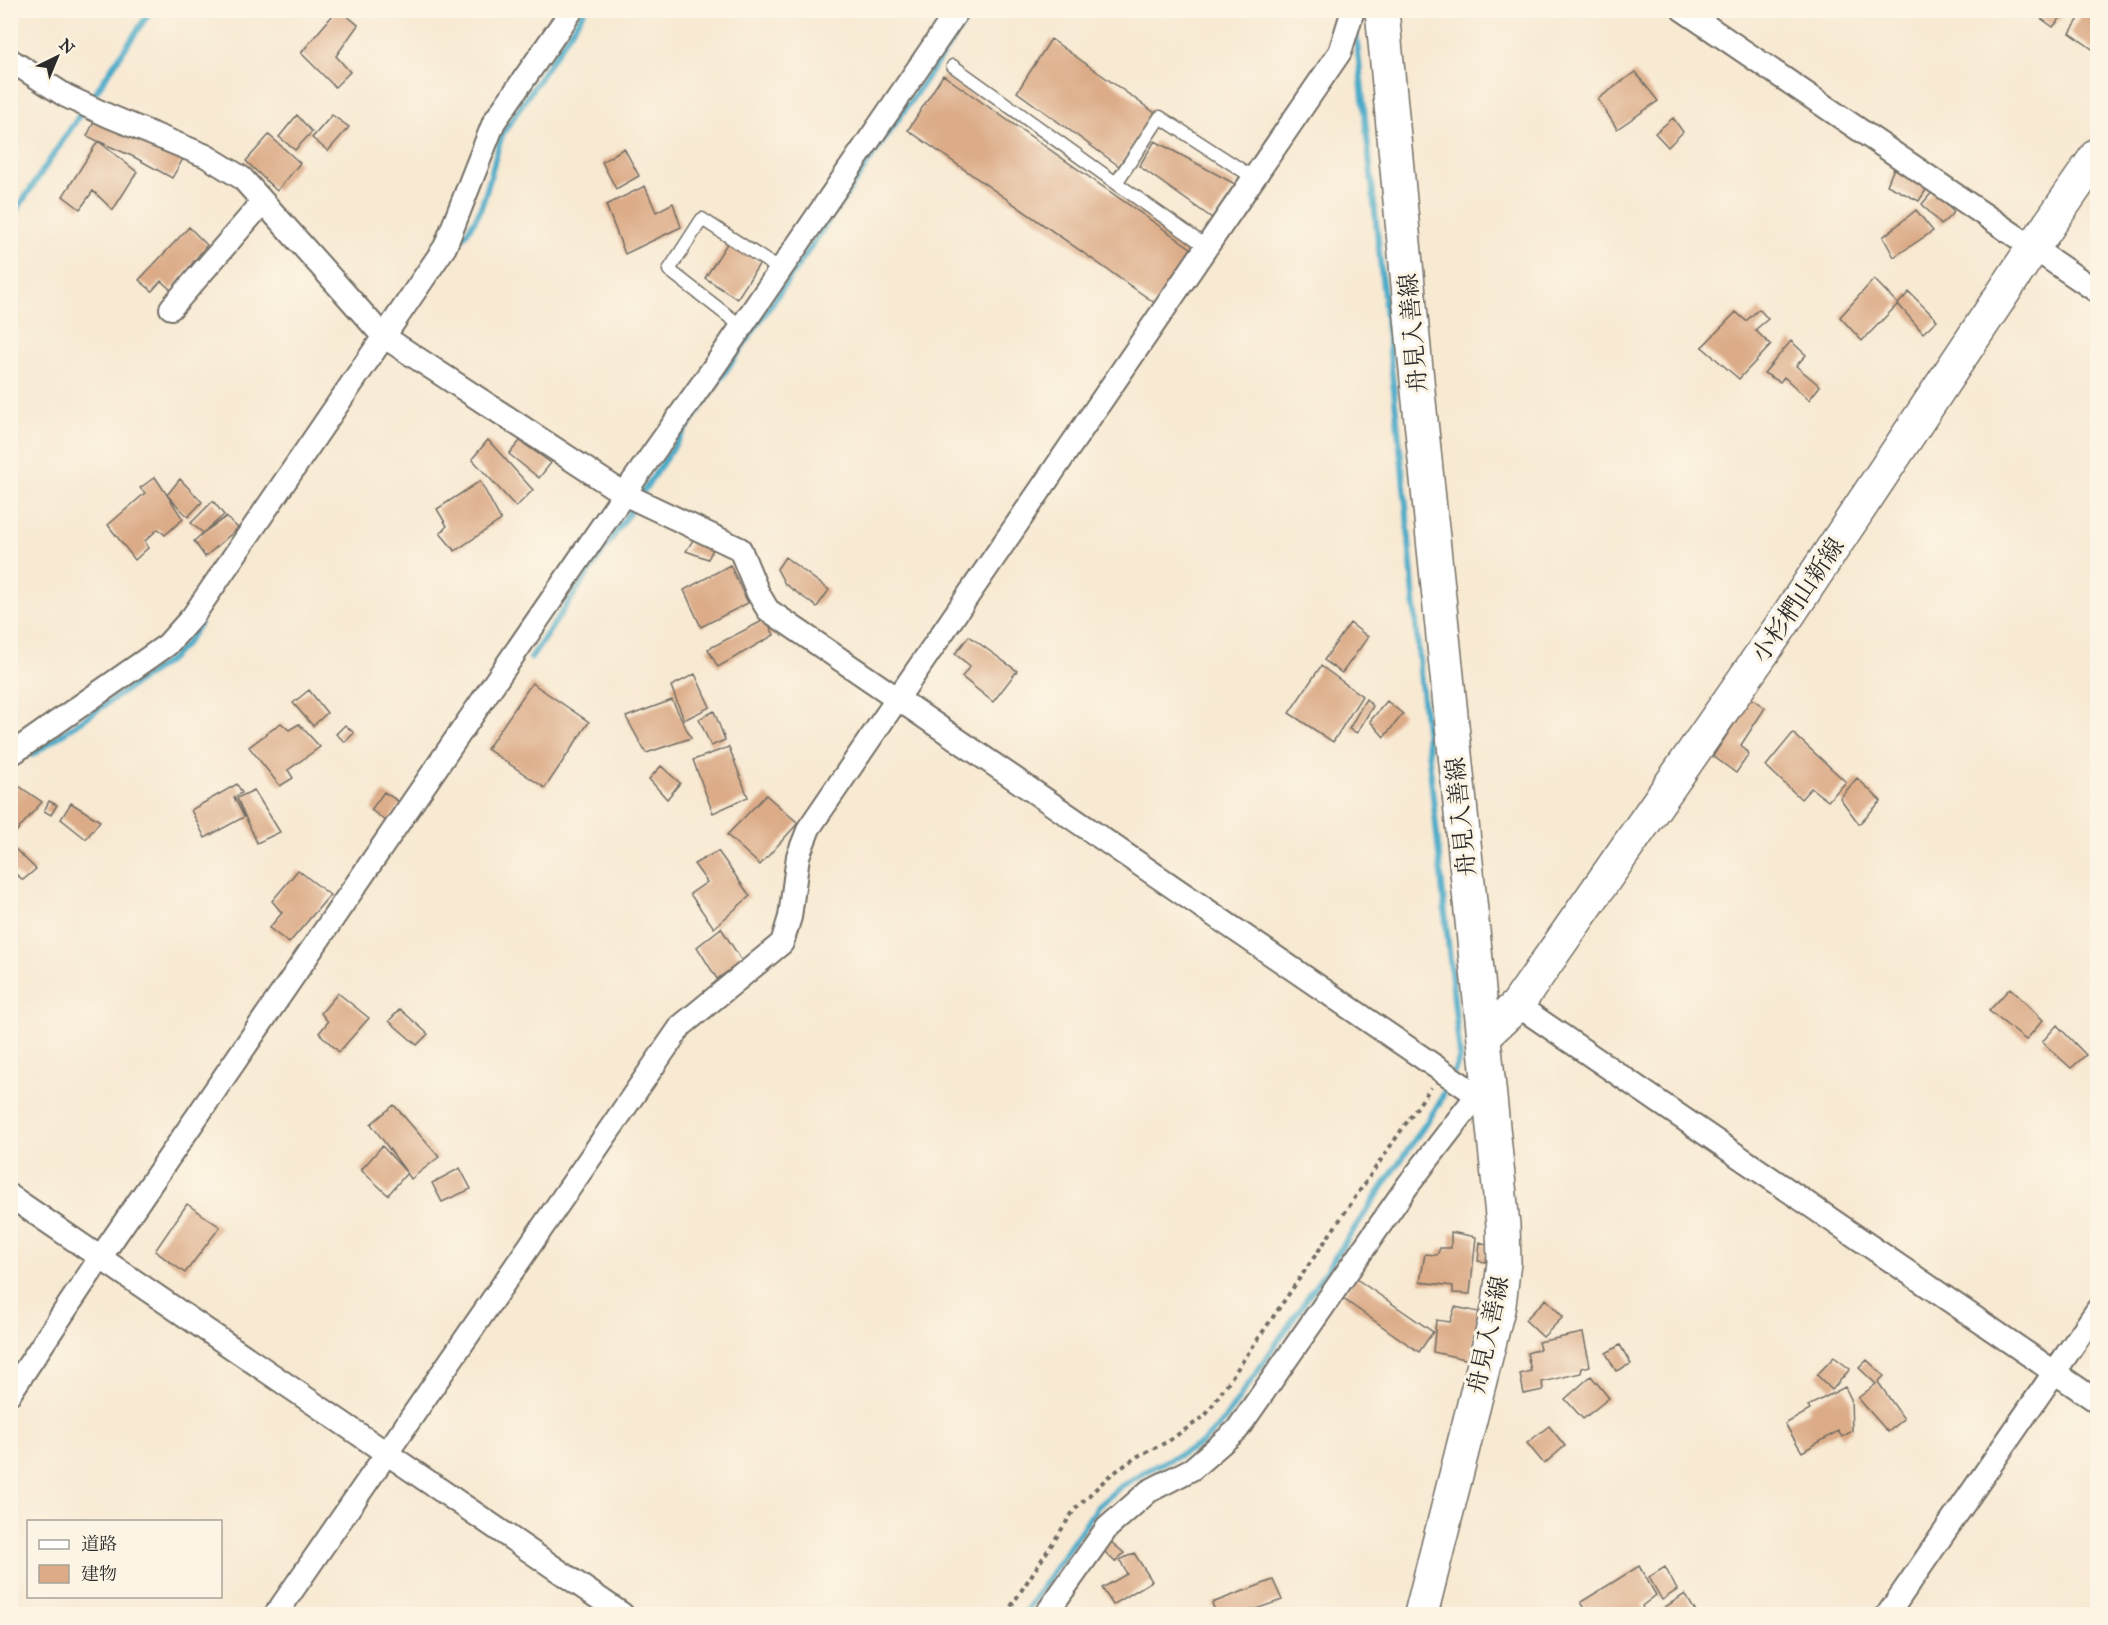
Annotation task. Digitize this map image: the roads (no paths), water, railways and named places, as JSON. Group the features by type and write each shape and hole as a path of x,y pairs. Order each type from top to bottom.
{"main road":[{"name":"舟見入善線","path":"1382,10 1433,540 1485,1035 1482,1088 1503,1225 1504,1262 1499,1305 1421,1614"},
{"name":"小杉椚山新線","path":"1485,1035 1517,1005 1779,629 2097,154"}],"street":[{"path":"10,755 167,645 193,616 445,247 494,123 572,10"},
{"path":"10,1393 100,1258 958,10"},
{"path":"276,1614 681,1026 782,943 790,917 798,856 810,828 1340,52 1353,10"},
{"path":"1683,10 2097,292"},
{"path":"10,60 66,96 206,156 242,178 383,336 624,494 740,549 758,593 768,610 1442,1071 1482,1088 1408,1185 1237,1430 1192,1469 1149,1491 1107,1528 1046,1614"},
{"path":"171,309 263,202"},
{"path":"1517,1005 2097,1402"},
{"path":"10,1196 622,1614"},
{"path":"1888,1614 2097,1309"}],"lane":[{"path":"953,66 1207,247"},
{"path":"1116,183 1160,117 1254,178"},
{"path":"741,326 669,270 702,219 779,269"}],"waterway":[{"path":"89,102 151,10"},
{"path":"454,250 478,214 503,133 585,10"},
{"path":"640,496 973,10"},
{"path":"1356,33 1406,505 1421,682 1460,1057 1454,1072"},
{"path":"10,220 83,110"},
{"path":"531,658 635,504"},
{"path":"32,755 171,659 186,644 200,623"},
{"path":"1024,1614 1097,1507 1120,1487 1146,1471 1201,1444 1223,1422 1439,1104 1449,1081"}]}
